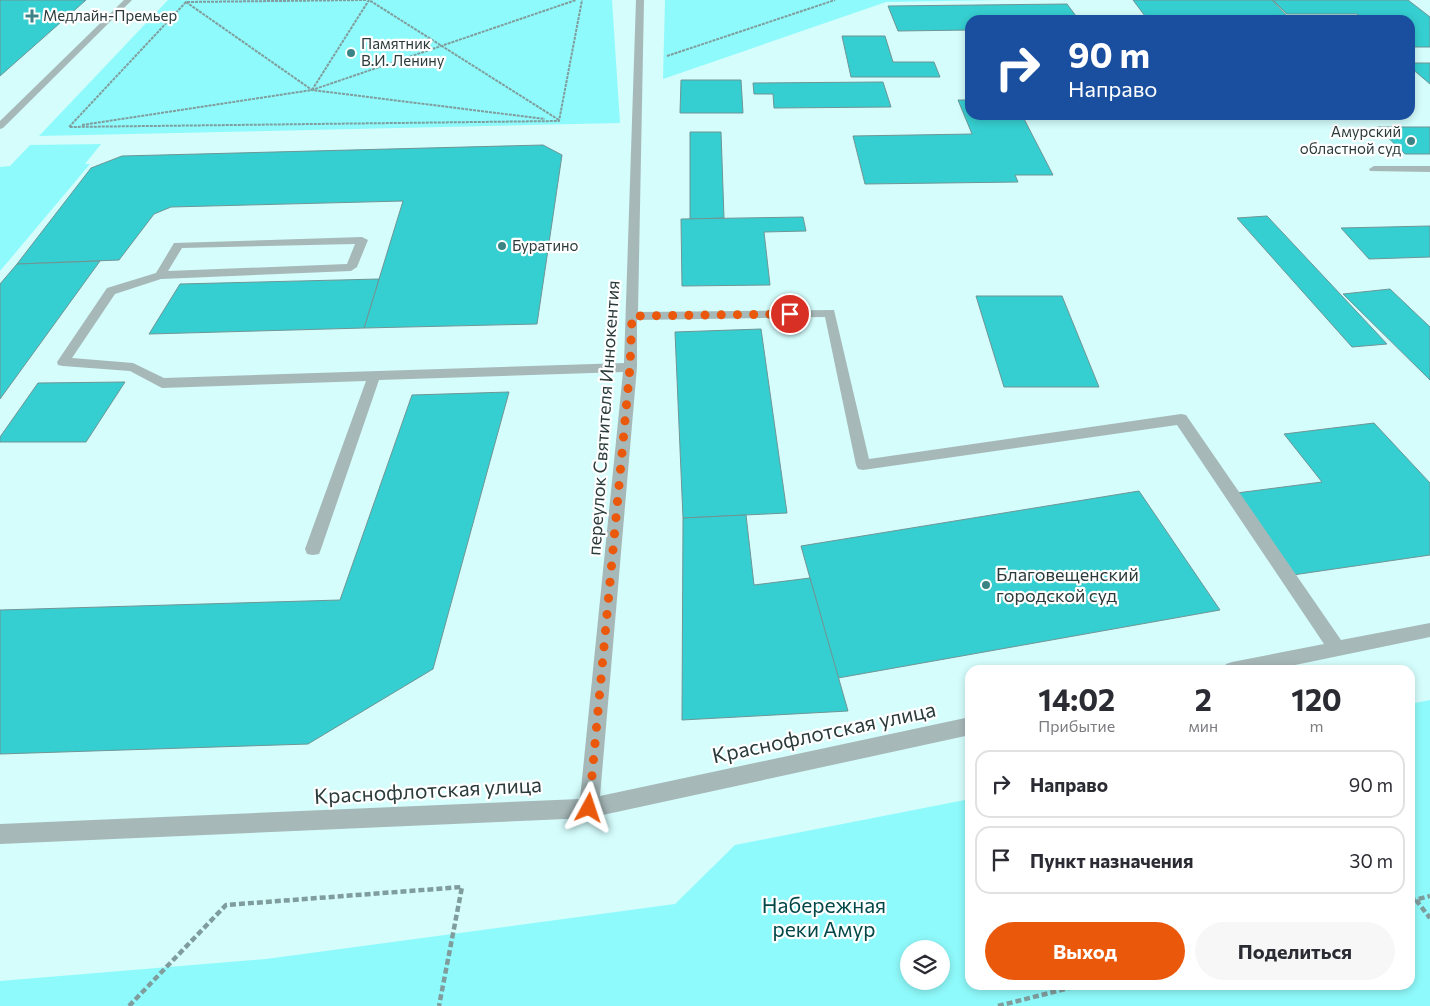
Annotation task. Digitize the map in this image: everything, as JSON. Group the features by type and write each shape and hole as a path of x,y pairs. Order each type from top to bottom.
{"street":[{"path":"0,126 128,0"},
{"name":"переулок Святителя Иннокентия","path":"589,808 630,367 640,0"},
{"path":"1374,169 1430,169"},
{"path":"160,275 178,245 362,240 351,267 160,275 110,291 63,362 133,367 162,383 630,367"},
{"path":"632,316 830,313 863,465 1181,419 1336,648"},
{"path":"313,549 374,376"},
{"path":"1256,665 1430,630"},
{"name":"Краснофлотская улица","path":"0,834 589,808 965,727"}],"path":[{"path":"69,127 186,2 366,0"},
{"path":"312,90 369,0 559,121"},
{"path":"69,127 312,90 576,0"},
{"path":"559,121 582,0"},
{"path":"667,56 835,0"},
{"path":"186,2 312,90 559,121"},
{"path":"69,127 559,121"},
{"path":"129,1006 226,905 462,887 440,1006"},
{"path":"1430,896 1416,900 1430,918"},
{"path":"998,1006 1060,990"}],"green space":[{"path":"168,0 612,0 620,123 39,136"},
{"path":"665,0 1002,0 886,2 663,79"},
{"path":"101,144 85,164 90,164 0,271 0,167 10,166 30,145"},
{"name":"Набережная реки Амур","path":"1430,700 1430,1006 0,1006 0,981 266,959 675,904 735,845 965,800 965,990 1415,990 1415,703"}],"building":[{"path":"0,0 86,0 0,76"},
{"path":"1133,0 1272,0 1286,15 1144,15"},
{"path":"1273,0 1408,0 1430,17 1430,47 1415,47 1415,15 1287,14"},
{"path":"1067,4 1075,15 965,15 965,30 898,31 888,6"},
{"path":"842,36 885,36 893,62 934,62 940,77 851,77"},
{"name":"Амурский областной суд","path":"1415,63 1430,63 1430,84 1415,71"},
{"path":"681,80 741,80 743,113 680,113"},
{"path":"883,82 891,107 774,108 773,94 754,94 753,83"},
{"path":"958,100 965,100 965,117"},
{"path":"966,120 1025,120 1053,175 1015,175 1018,182 865,184 853,136 972,134"},
{"name":"Амурский областной суд","path":"1377,127 1430,127 1430,154 1405,154"},
{"path":"690,132 721,132 724,218 690,219"},
{"path":"543,145 562,155 537,324 364,328 403,201 171,207 154,214 119,260 17,264 91,168 122,156"},
{"path":"1267,216 1387,344 1352,347 1237,218"},
{"path":"803,217 806,231 764,232 770,285 682,286 681,219"},
{"path":"1430,226 1430,257 1369,259 1341,228"},
{"path":"100,261 0,399 0,284 17,264"},
{"path":"379,279 364,328 149,334 180,284"},
{"path":"1390,289 1430,327 1430,380 1343,294"},
{"path":"976,296 1062,296 1099,387 1004,387"},
{"path":"761,329 787,513 683,518 675,332"},
{"path":"125,382 86,442 0,442 0,437 38,383"},
{"path":"509,392 433,669 308,744 0,754 0,610 340,600 412,395"},
{"path":"1374,423 1430,483 1430,555 1286,576 1229,494 1322,482 1284,434"},
{"path":"1139,491 1220,610 838,678 801,546"},
{"path":"746,515 754,585 810,578 848,711 682,720 683,518"}],"place":[{"name":"Медлайн-Премьер","path":"32,16"},
{"name":"Памятник В.И. Ленину","path":"351,53"},
{"name":"Амурский областной суд","path":"1411,141"},
{"name":"Буратино","path":"502,246"},
{"name":"Благовещенский городской суд","path":"986,585"}],"route":[{"path":"589,808 630,367 632,316 790,314"}]}
